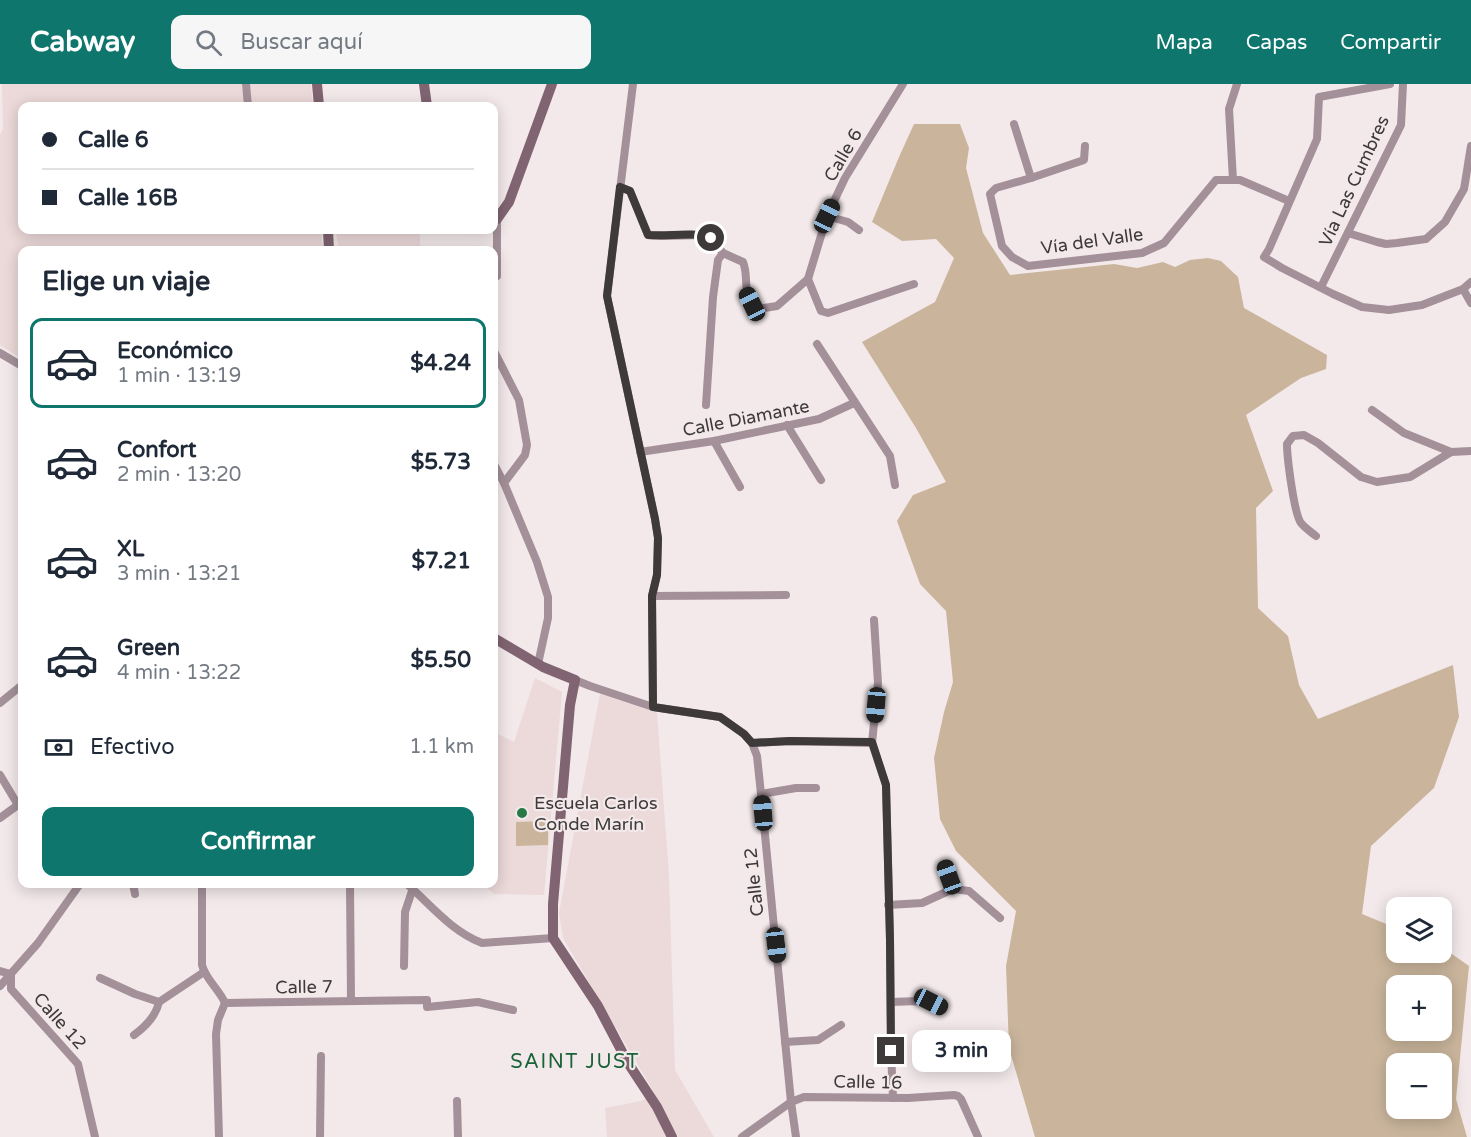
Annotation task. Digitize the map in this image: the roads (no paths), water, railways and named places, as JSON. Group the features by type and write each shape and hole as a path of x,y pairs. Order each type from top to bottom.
{"street":[{"path":"246,84 248,102"},
{"path":"317,84 319,102"},
{"path":"424,84 426,102"},
{"path":"498,215 509,202 552,84"},
{"path":"633,84 607,296 658,538 657,575 652,596 653,707"},
{"name":"Calle 6","path":"808,279 827,216 845,178 903,84"},
{"path":"1237,84 1229,109 1233,180 1240,180 1289,201"},
{"path":"1390,84 1319,97 1317,139 1264,257 1362,307 1389,310 1422,305 1464,289 1471,282"},
{"name":"Vía Las Cumbres","path":"1321,287 1401,125 1403,84"},
{"path":"1014,124 1031,178"},
{"name":"Vía del Valle","path":"1085,146 1084,160 996,188 990,194 1002,246 1012,257 1028,266 1143,253 1164,243 1216,180 1233,180"},
{"path":"1348,233 1386,244 1426,239 1445,222 1464,189 1471,146"},
{"path":"620,187 630,191 648,235 703,235 711,238 723,253 743,262 746,270 746,292 752,304 758,309 777,306 808,279 821,311 828,313 914,284"},
{"path":"827,216 848,222 859,230"},
{"path":"706,405 713,297 718,260 723,253"},
{"path":"1464,289 1471,303"},
{"path":"817,344 888,453 895,485"},
{"path":"0,353 18,364"},
{"path":"498,359 519,400 527,445 525,456 504,483"},
{"name":"Calle Diamante","path":"640,452 714,441 819,419 854,403"},
{"path":"1372,410 1404,433 1451,452 1471,451"},
{"path":"787,425 821,480"},
{"path":"1316,536 1300,523 1294,502 1287,456 1287,444 1293,436 1304,435 1318,443 1361,477 1377,482 1410,477 1451,452"},
{"path":"714,441 740,487"},
{"path":"498,472 537,562 548,597 548,618 538,664"},
{"path":"652,596 786,595"},
{"path":"874,620 878,683 872,742 886,785 893,1098"},
{"path":"498,640 538,664 590,687 653,707 720,717 744,734 752,743 872,742"},
{"path":"575,680 570,705 553,904 553,938 597,1005 672,1137"},
{"path":"0,704 18,688"},
{"name":"Calle 12","path":"752,743 757,756 796,1137"},
{"path":"0,775 18,800"},
{"path":"761,794 796,788 816,788"},
{"path":"0,818 18,804"},
{"path":"945,866 953,889"},
{"path":"0,986 38,943 77,888"},
{"path":"134,888 135,894"},
{"path":"201,888 201,958 204,972 225,1003 218,1020 216,1034 219,1137"},
{"path":"350,888 351,1001"},
{"path":"404,966 405,912 410,888"},
{"path":"412,888 452,925 482,943 553,938"},
{"path":"888,905 922,903 953,889 969,891 1000,918"},
{"path":"0,971 11,974"},
{"path":"134,1035 157,1011 159,1002 204,972"},
{"name":"Calle 12","path":"11,974 11,989 78,1064 95,1137"},
{"path":"100,978 159,1002"},
{"name":"Calle 7","path":"225,1003 427,1000 428,1007 478,1002 513,1010"},
{"path":"891,1002 925,1001 942,1008"},
{"path":"785,1042 818,1040 841,1025"},
{"path":"320,1137 321,1056"},
{"name":"Calle 16","path":"742,1137 791,1102 804,1097 908,1098 954,1095 961,1099 978,1137"},
{"path":"457,1101 458,1137"}],"place":[{"name":"Escuela Carlos Conde Marín","path":"522,813"}],"district":[{"name":"SAINT JUST","path":"575,1062"}]}
